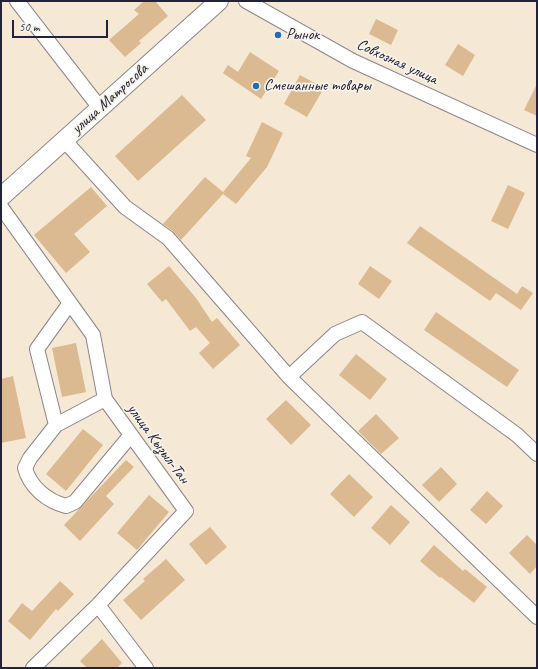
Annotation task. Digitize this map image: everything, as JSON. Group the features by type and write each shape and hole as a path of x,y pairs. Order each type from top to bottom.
{"main road":[{"name":"улица Матросова","path":"1,197 219,1"}],"street":[{"path":"17,1 100,108"},
{"name":"Совхозная улица","path":"246,1 353,62 537,146"},
{"path":"64,140 125,207 168,238 289,377 537,616"},
{"name":"улица Кызыл-Тан","path":"1,207 93,335 105,399 186,511 98,605 33,668"},
{"path":"56,425 37,349 70,303"},
{"path":"289,377 335,334 362,322 517,435 537,454"},
{"path":"105,399 56,425 30,458 25,468 27,476 34,486 55,503 66,506 74,502 131,435"},
{"path":"98,605 146,668"}],"building":[{"path":"144,1 155,1 168,16 139,41 141,43 125,57 109,40 139,14 134,10"},
{"path":"376,19 398,30 391,45 369,34"},
{"path":"458,44 475,55 463,76 445,65"},
{"name":"Смешанные товары","path":"250,52 279,71 261,99 223,73 228,65 238,72"},
{"path":"300,75 324,88 307,117 284,104"},
{"path":"537,84 537,116 524,110"},
{"path":"182,95 206,120 138,181 115,156"},
{"path":"262,122 283,133 267,167 236,204 223,194 181,240 173,231 163,224 205,177 223,192 251,158 246,156"},
{"path":"508,185 525,193 508,229 491,221"},
{"path":"91,187 107,206 74,234 90,252 66,273 34,235"},
{"path":"420,226 517,294 522,286 533,293 521,310 496,293 490,301 407,243"},
{"path":"169,266 196,298 212,322 217,318 240,345 213,369 199,353 210,343 196,327 190,331 166,299 162,302 147,284"},
{"path":"370,266 392,281 379,299 358,284"},
{"path":"436,312 519,370 507,387 424,330"},
{"path":"76,343 86,392 62,397 52,348"},
{"path":"356,354 387,379 370,400 339,375"},
{"path":"13,376 26,438 1,443 1,379"},
{"path":"286,400 311,425 291,445 266,419"},
{"path":"376,414 399,438 381,454 358,431"},
{"path":"83,429 103,445 66,491 46,474"},
{"path":"126,460 134,467 106,496 114,504 80,541 64,525"},
{"path":"441,467 457,484 439,502 422,485"},
{"path":"349,474 373,497 354,517 330,494"},
{"path":"487,491 503,506 486,524 470,510"},
{"path":"149,495 169,512 137,550 117,533"},
{"path":"391,505 410,522 390,545 371,528"},
{"path":"210,527 227,547 206,565 189,544"},
{"path":"527,535 537,545 537,566 530,574 509,553"},
{"path":"434,545 463,571 465,569 487,587 474,603 420,561"},
{"path":"166,559 185,580 141,620 123,600 145,581 143,579"},
{"path":"60,581 74,594 58,611 56,609 30,640 8,621 22,603 32,611"},
{"path":"102,639 122,663 117,668 87,668 80,661"}],"place":[{"name":"Рынок","path":"278,35"},
{"name":"Смешанные товары","path":"256,86"}]}
